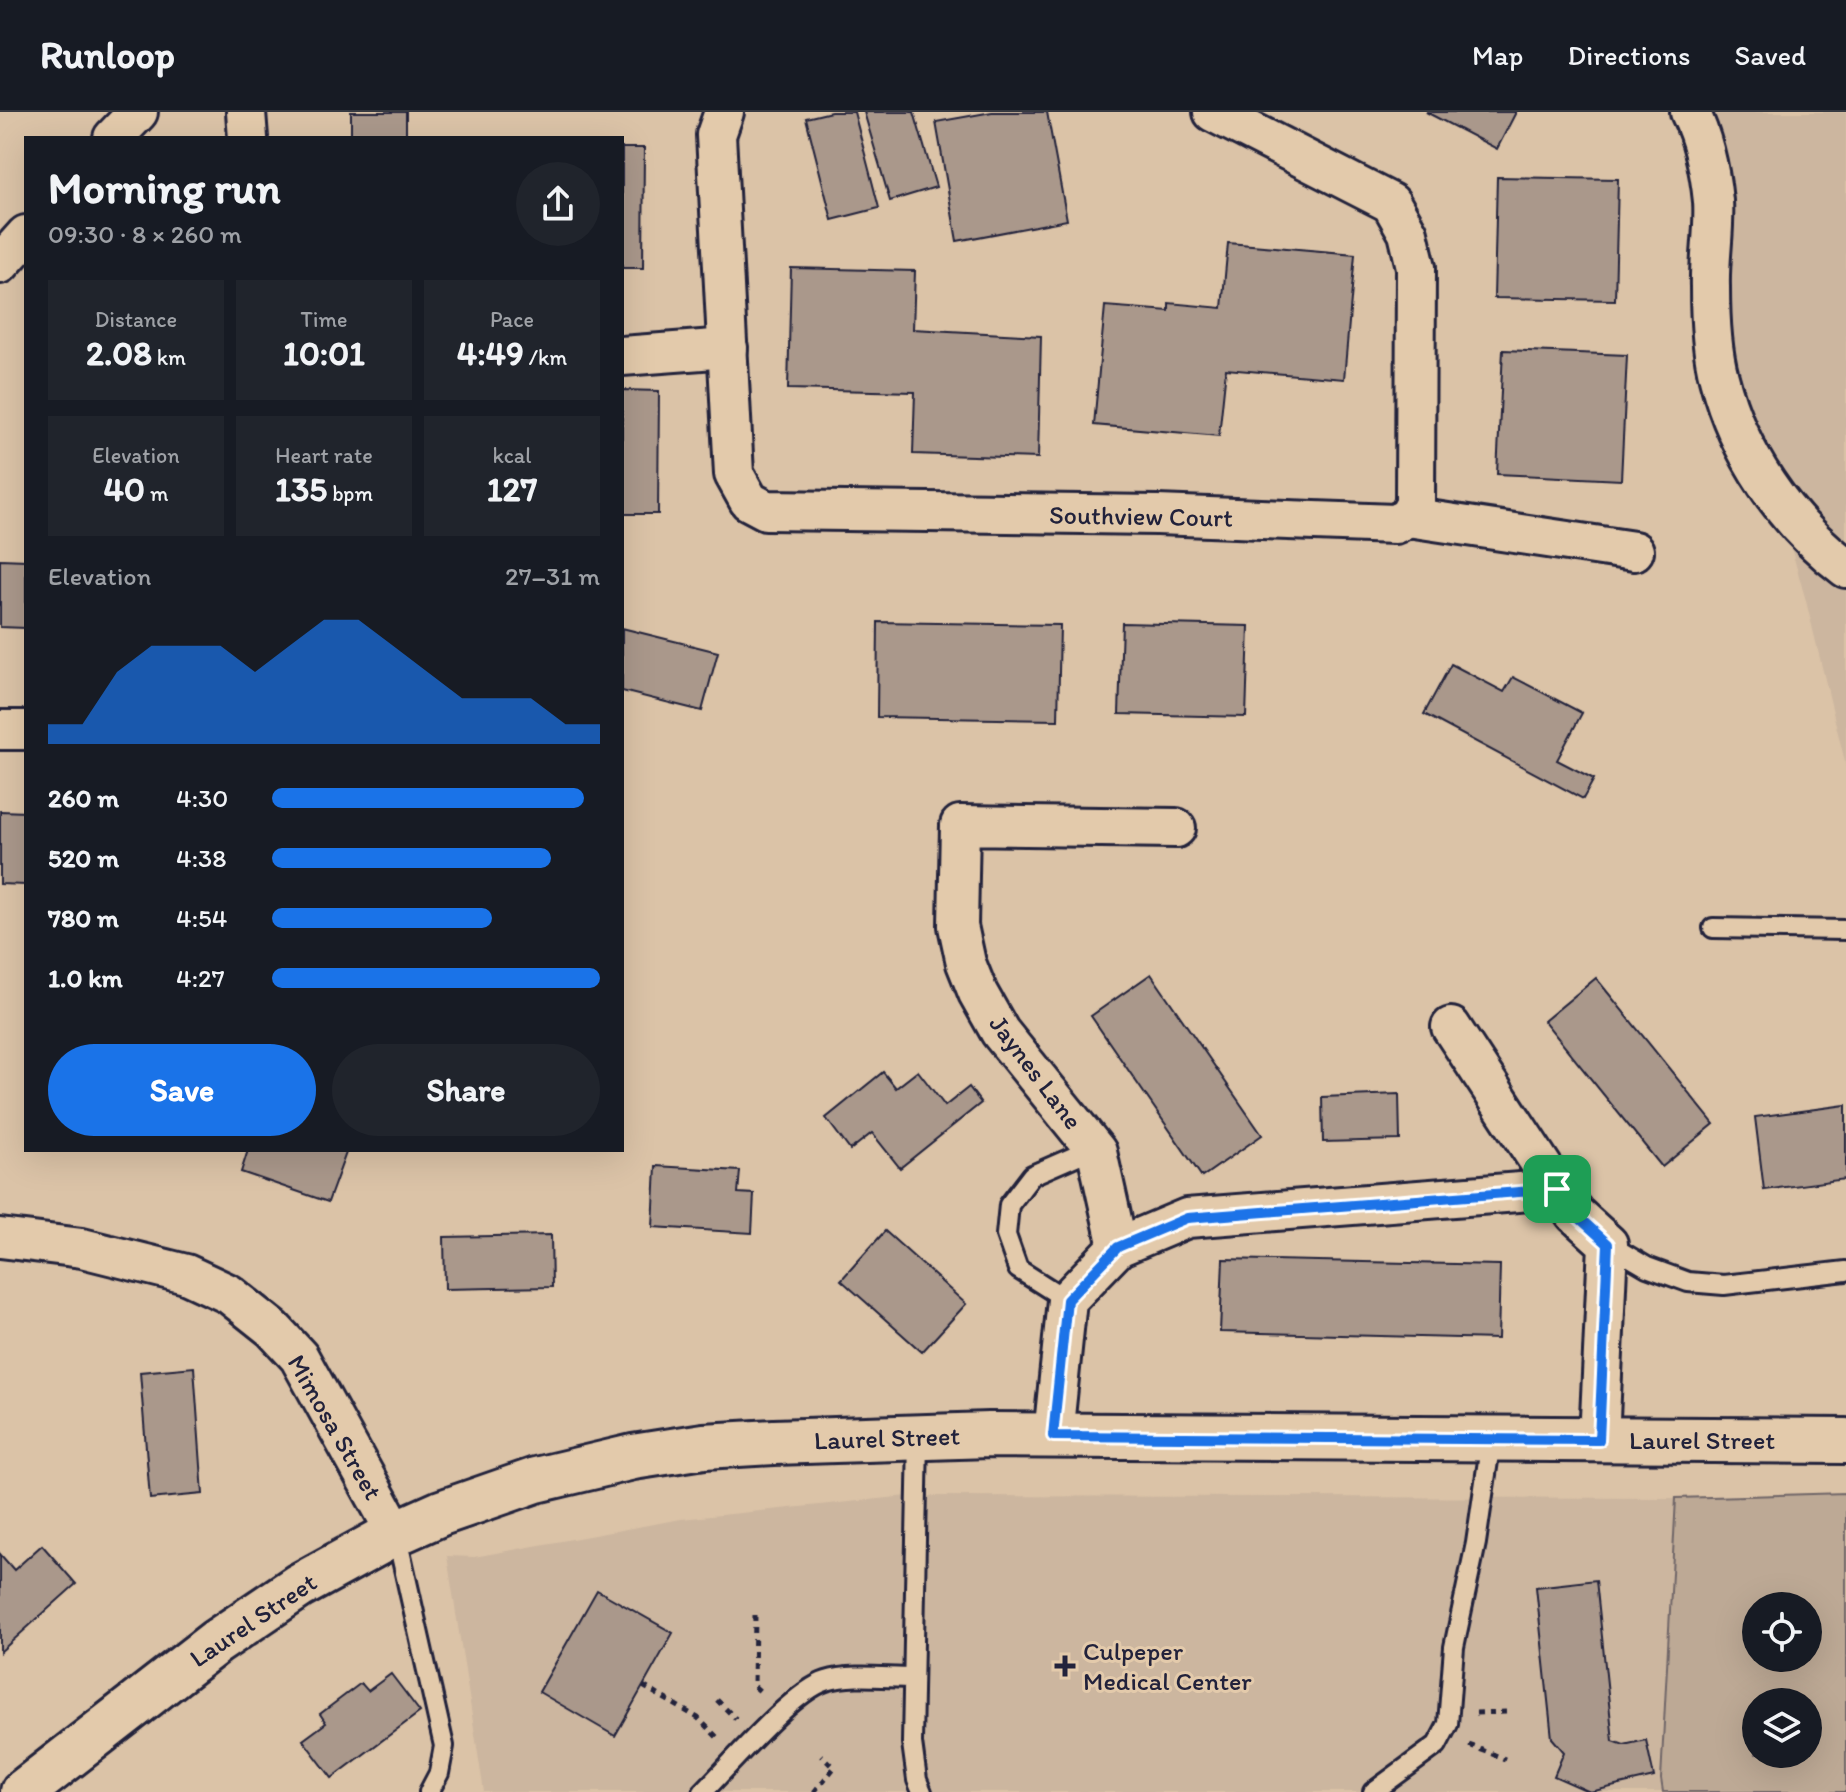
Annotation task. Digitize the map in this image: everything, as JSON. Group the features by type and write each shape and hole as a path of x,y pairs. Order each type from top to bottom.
{"street":[{"path":"116,136 138,112"},
{"path":"246,112 248,136"},
{"name":"Southview Court","path":"724,112 716,135 734,474 749,501 766,510 1157,515 1395,524 1408,517 1634,551"},
{"path":"1213,112 1391,203 1408,233 1416,267 1415,504 1408,517"},
{"path":"1690,112 1705,154 1713,202 1710,287 1718,375 1728,408 1752,460 1783,507 1822,550 1846,568"},
{"path":"0,264 24,237"},
{"path":"624,356 728,348"},
{"path":"0,730 24,730"},
{"name":"Jaynes Lane","path":"1118,1247 1097,1152 1000,1032 978,993 966,963 958,926 960,825 1176,828"},
{"path":"1451,1027 1575,1214 1608,1244 1599,1440"},
{"path":"1053,1436 1067,1300 1118,1247 1187,1218 1557,1189"},
{"name":"Mimosa Street","path":"0,1238 82,1248 186,1274 229,1294 273,1329 299,1357 396,1533"},
{"name":"Laurel Street","path":"23,1792 216,1642 299,1586 396,1533 441,1513 536,1480 633,1457 704,1446 774,1442 1053,1436 1846,1441"}],"lane":[{"path":"1713,928 1846,930"},
{"path":"1067,1300 1018,1269 1006,1235 1009,1205 1032,1175 1094,1148"},
{"path":"1608,1244 1647,1267 1688,1282 1724,1285 1846,1271"},
{"path":"918,1438 912,1743 917,1780 922,1792"},
{"path":"1373,1792 1437,1745 1444,1735 1449,1714 1454,1647 1476,1543 1491,1440"},
{"path":"396,1533 444,1746 439,1773 429,1792"},
{"path":"703,1792 813,1686 840,1678 912,1678"}],"path":[{"path":"755,1615 754,1686 766,1697"},
{"path":"643,1686 698,1718"},
{"path":"1444,1735 1505,1759"},
{"path":"814,1792 834,1768 821,1755"}],"shaded area":[{"path":"1686,112 1846,112 1846,766 1806,601 1762,444 1710,287"},
{"path":"1846,1493 1846,1792 1663,1792 1661,1779 1676,1498"},
{"name":"Culpeper Medical Center","path":"908,1496 1676,1498 1660,1774 1663,1792 484,1792 447,1556 474,1557 681,1519"}],"building":[{"path":"351,112 406,112 406,136 351,136"},
{"path":"831,112 854,112 879,208 832,220 806,118"},
{"path":"864,112 914,112 936,187 890,201"},
{"path":"992,112 1047,112 1067,220 957,241 936,122"},
{"path":"1426,112 1516,112 1497,149"},
{"path":"624,148 644,148 643,268 624,268"},
{"path":"1497,177 1618,179 1615,300 1494,298"},
{"path":"1228,243 1355,254 1344,379 1226,369 1219,436 1094,425 1105,306 1169,311 1169,303 1222,308"},
{"path":"791,268 915,271 913,329 1041,336 1038,458 913,454 915,392 788,389"},
{"path":"1503,350 1627,355 1621,480 1497,474"},
{"path":"624,390 659,391 658,514 624,514"},
{"path":"0,559 24,560 24,628 0,627"},
{"path":"878,622 1060,625 1058,720 877,717"},
{"path":"1122,623 1249,626 1246,717 1119,714"},
{"path":"624,628 718,652 702,711 624,692"},
{"path":"1451,664 1504,692 1513,677 1582,713 1557,760 1594,779 1583,799 1424,714"},
{"path":"0,811 24,812 24,885 0,884"},
{"path":"1151,974 1262,1135 1202,1177 1091,1016"},
{"path":"1596,978 1714,1124 1662,1167 1544,1021"},
{"path":"918,1071 945,1106 969,1087 981,1103 900,1168 872,1133 850,1150 826,1118 883,1072 896,1088"},
{"path":"1399,1094 1400,1140 1323,1142 1322,1097"},
{"path":"1846,1105 1846,1179 1764,1190 1755,1117"},
{"path":"247,1152 346,1152 328,1202 241,1172"},
{"path":"656,1166 740,1171 738,1193 754,1194 752,1233 653,1227"},
{"path":"885,1231 966,1304 922,1352 841,1280"},
{"path":"551,1235 552,1287 445,1289 444,1237"},
{"path":"1223,1259 1500,1265 1498,1339 1220,1332"},
{"path":"194,1367 203,1494 150,1499 140,1372"},
{"path":"42,1545 76,1584 0,1652 0,1554 14,1570"},
{"path":"1596,1580 1613,1741 1624,1745 1646,1740 1654,1777 1590,1792 1554,1776 1564,1752 1552,1738 1536,1587"},
{"path":"597,1590 673,1633 615,1736 539,1692"},
{"path":"391,1674 420,1712 332,1778 303,1740 326,1723 320,1714 361,1683 368,1691"}],"place":[{"name":"Culpeper Medical Center","path":"1065,1666"}],"route":[{"path":"1557,1189 1575,1214 1608,1244 1599,1440 1053,1436 1067,1300 1118,1247 1187,1218 1557,1189"}]}
